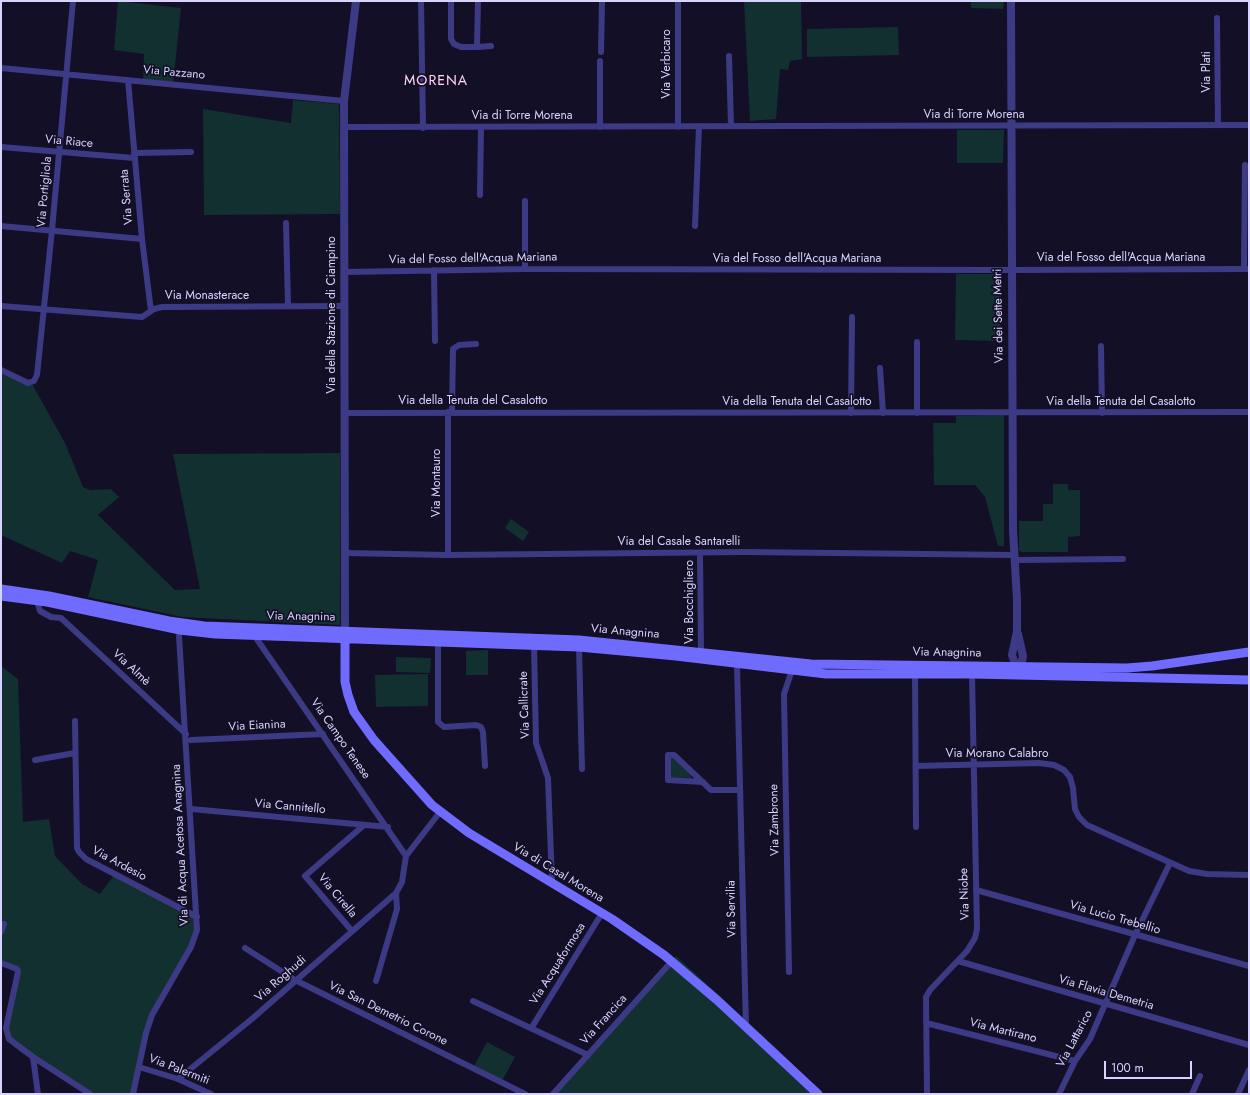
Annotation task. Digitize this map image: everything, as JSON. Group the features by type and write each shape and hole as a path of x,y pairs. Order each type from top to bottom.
{"main road":[{"name":"Via Anagnina","path":"1,589 49,596 188,624 345,634 579,640 798,663 858,663 1249,680"},
{"name":"Via Anagnina","path":"1,596 37,601 180,630 254,635 324,636 345,634 357,638 579,647 792,670 854,675 972,674 1152,666 1249,652"},
{"name":"Via di Casal Morena","path":"345,634 344,655 346,687 350,703 356,715 374,740 404,775 440,812 474,836 602,913 672,961 818,1094"},
{"path":"324,636 336,642 344,655 357,638"}],"street":[{"name":"Via Portigliola","path":"1,370 24,382 32,382 37,375 60,152 73,1"},
{"name":"Via della Stazione di Ciampino","path":"345,634 344,101 356,1"},
{"path":"422,1 423,128"},
{"path":"451,1 453,42 459,46 491,46"},
{"path":"477,47 478,1"},
{"path":"601,52 602,1"},
{"name":"Via Verbicaro","path":"678,1 678,128"},
{"name":"Via dei Sette Metri","path":"1011,1 1011,270 1014,557 1017,591 1017,631 1012,655 1020,671"},
{"name":"Via Plati","path":"1217,18 1218,125"},
{"path":"729,56 731,126"},
{"path":"600,61 600,127"},
{"name":"Via Pazzano","path":"1,68 344,101"},
{"name":"Via Serrata","path":"128,80 142,239 151,311"},
{"name":"Via di Torre Morena","path":"344,127 678,128 699,126 1249,125"},
{"path":"695,226 699,126"},
{"path":"480,195 481,127"},
{"name":"Via Riace","path":"1,147 134,156 191,152"},
{"path":"1245,165 1247,269"},
{"path":"525,201 525,269"},
{"path":"286,223 288,306"},
{"path":"1,226 142,239"},
{"name":"Via del Fosso dell'Acqua Mariana","path":"345,272 525,269 1247,269"},
{"path":"434,270 435,341"},
{"name":"Via Monasterace","path":"1,306 142,317 151,311 162,307 345,306"},
{"path":"851,413 852,317"},
{"path":"916,413 917,342"},
{"name":"Via Montauro","path":"448,555 450,412 453,349 459,345 476,344"},
{"path":"1101,346 1102,413"},
{"path":"880,368 882,413"},
{"name":"Via della Tenuta del Casalotto","path":"345,413 1249,412"},
{"name":"Via del Casale Santarelli","path":"344,553 448,555 700,553 1123,559"},
{"name":"Via Bocchigliero","path":"700,553 701,652"},
{"name":"Via Almè","path":"37,601 38,608 42,613 52,617 61,618 186,734"},
{"path":"180,630 188,624"},
{"name":"Via di Acqua Acetosa Anagnina","path":"133,1094 152,1015 191,947 197,932 180,630"},
{"name":"Via Campo Tenese","path":"254,635 388,827 406,856"},
{"path":"438,641 438,722 444,727 477,725 481,727 483,732 486,766"},
{"name":"Via Callicrate","path":"534,645 536,743 548,777 552,883"},
{"path":"579,647 582,769"},
{"path":"854,675 858,663"},
{"name":"Via Servilia","path":"737,664 746,1028"},
{"name":"Via Zambrone","path":"789,972 784,694 792,670"},
{"name":"Via Niobe","path":"927,1094 925,1000 927,994 958,961 976,936 972,674"},
{"path":"914,675 916,827"},
{"name":"Via Ardesio","path":"75,721 77,848 80,854 197,917"},
{"name":"Via Eianina","path":"191,740 323,734"},
{"path":"35,760 75,753"},
{"path":"703,782 668,780 668,755 674,756 703,782 711,790 740,790"},
{"name":"Via Morano Calabro","path":"916,766 1040,763 1057,766 1066,772 1071,779 1074,805 1079,817 1089,826 1170,863"},
{"name":"Via Cannitello","path":"191,809 388,827"},
{"name":"Via Roghudi","path":"178,1079 253,1018 396,893 402,882 406,856 440,812"},
{"name":"Via Cirella","path":"352,931 305,876 364,825"},
{"path":"1170,863 1195,873 1249,875"},
{"name":"Via Lattarico","path":"1059,1094 1075,1061 1090,1039 1135,935 1170,863"},
{"name":"Via Lucio Trebellio","path":"976,890 1249,966"},
{"name":"Via Roghudi","path":"376,981 397,909 396,893"},
{"name":"Via Acquaformosa","path":"532,1027 602,913"},
{"path":"1,924 4,924 1,932"},
{"name":"Via San Demetrio Corone","path":"245,948 295,980 525,1094"},
{"name":"Via Francica","path":"553,1094 672,961"},
{"name":"Via Flavia Demetria","path":"958,961 1105,1005 1249,1044"},
{"path":"1,962 17,969 18,972 6,1028 7,1036 11,1042 90,1094"},
{"path":"473,1001 532,1027 588,1055"},
{"name":"Via Martirano","path":"926,1023 1075,1061"},
{"path":"33,1057 38,1094"},
{"name":"Via Palermiti","path":"139,1067 178,1079 211,1094"},
{"path":"1238,1094 1249,1070"},
{"path":"1192,1094 1200,1076"}],"green space":[{"path":"118,1 181,8 173,84 143,81 144,54 114,50"},
{"path":"744,1 801,1 802,59 790,61 788,70 780,69 776,119 750,121"},
{"path":"971,1 1004,1 1003,9 971,8"},
{"path":"898,27 899,55 807,57 807,29"},
{"path":"293,100 339,104 340,214 204,215 203,109 291,123"},
{"path":"957,130 1004,130 1003,163 957,163"},
{"path":"956,274 1001,274 1000,341 955,340"},
{"path":"1,370 31,382 65,443 83,487 90,490 111,489 119,497 98,515 175,590 200,589 173,454 340,453 340,625 182,617 88,597 98,560 70,551 62,563 1,535"},
{"path":"1004,415 1004,546 998,546 985,497 975,485 934,485 933,423 956,423 956,416"},
{"path":"1053,484 1068,484 1068,490 1080,490 1080,536 1068,537 1068,552 1019,551 1019,521 1043,521 1043,504 1053,504"},
{"path":"511,519 529,532 523,541 505,528"},
{"path":"488,650 488,675 466,675 466,651"},
{"path":"396,657 431,658 430,673 396,672"},
{"path":"1,666 18,679 23,822 49,819 55,856 82,884 100,894 115,874 197,917 197,930 147,1028 133,1094 90,1094 7,1036 18,973 1,963"},
{"path":"428,674 428,706 376,707 375,675"},
{"path":"670,758 673,758 691,774 691,778 671,777"},
{"path":"676,956 774,1046 823,1094 553,1094"},
{"path":"487,1042 515,1057 502,1081 474,1066"}],"district":[{"name":"MORENA","path":"436,82"}]}
